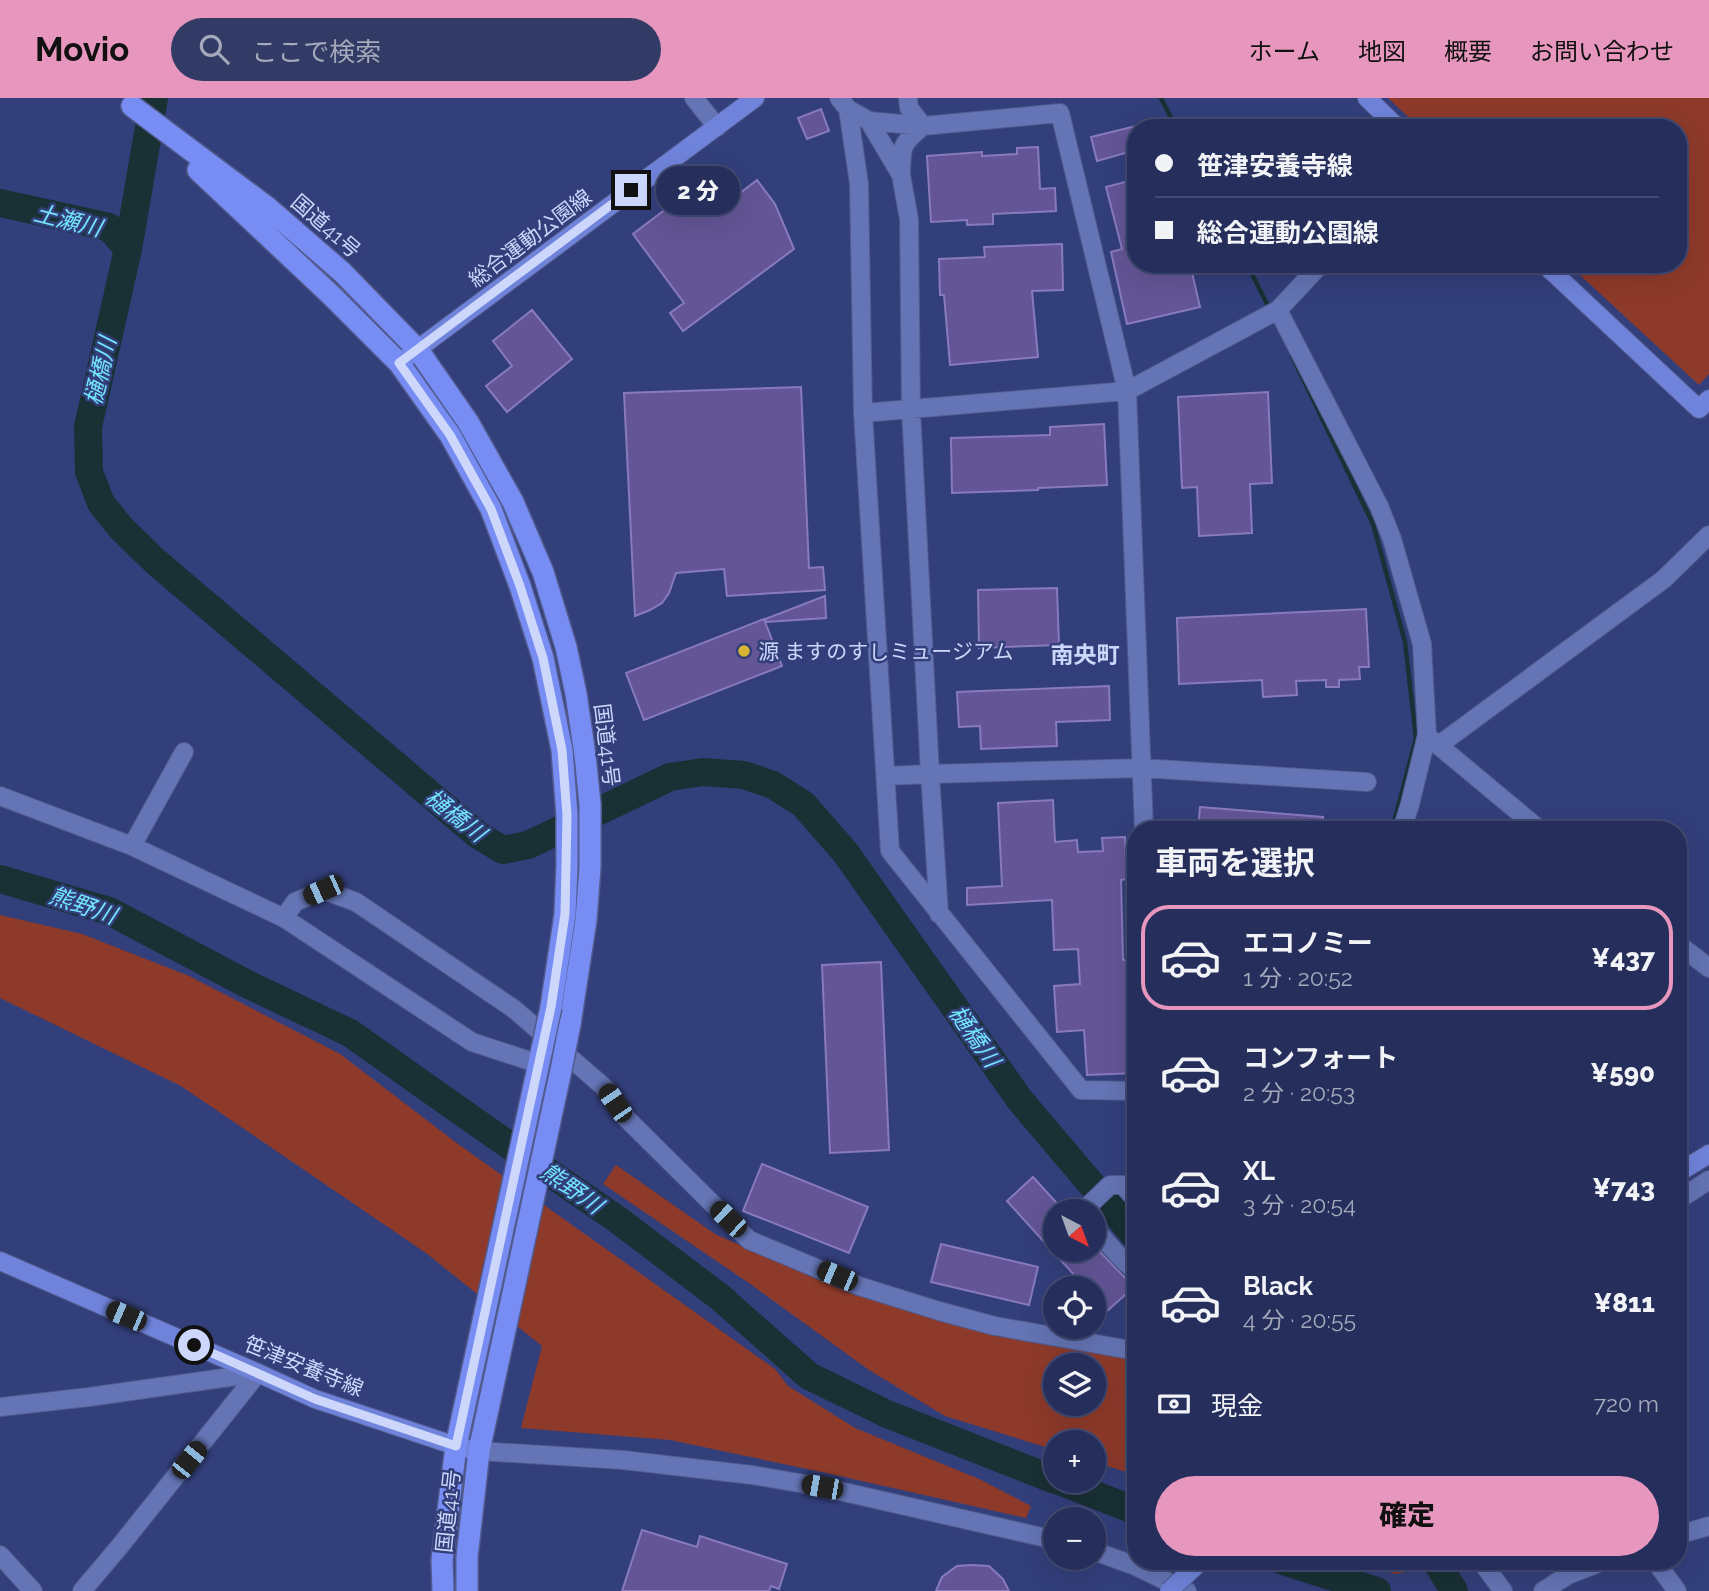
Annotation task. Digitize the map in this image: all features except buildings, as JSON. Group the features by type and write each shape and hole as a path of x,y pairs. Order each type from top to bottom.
{"highway":[{"name":"国道41号","path":"128,102 267,207 342,272 418,350 468,422 513,502 543,572 576,694 590,817 586,920 561,1070 479,1451 467,1556 467,1591"},
{"name":"国道41号","path":"128,102 399,363 450,435 491,509 543,658 562,750 567,815 565,914 541,1057 456,1446 442,1560 443,1591"}],"main road":[{"name":"総合運動公園線","path":"399,363 755,98"},
{"path":"1367,98 1389,119"},
{"path":"1554,273 1706,409"},
{"path":"1687,1167 1709,1154"},
{"name":"笹津安養寺線","path":"0,1261 315,1399 456,1446 479,1451"},
{"path":"1168,1591 1191,1570"}],"street":[{"path":"694,98 717,127"},
{"path":"908,98 909,108 923,126"},
{"path":"843,103 869,121 901,175"},
{"path":"843,103 859,184 863,413 890,851 1081,1090 1127,1091"},
{"path":"869,121 923,126 1060,113 1127,391 1144,821"},
{"path":"923,126 910,137 902,149 901,175 909,219 911,410 939,914"},
{"path":"863,413 1127,391 1278,310 1313,273"},
{"path":"1278,310 1379,506 1392,539 1422,644 1433,740 1405,821"},
{"path":"1433,740 1664,579 1709,535"},
{"path":"1433,740 1529,821"},
{"path":"132,846 184,752"},
{"path":"886,776 1141,768 1367,782"},
{"path":"0,796 132,846 284,918 472,1042 541,1057"},
{"path":"284,918 295,902 323,890 356,902 514,1009 605,1088 626,1118 749,1240 859,1286 939,1311 995,1325 1127,1349"},
{"path":"1687,951 1709,968"},
{"path":"1687,1194 1709,1180"},
{"path":"1095,1199 1110,1185 1123,1185 1127,1190"},
{"path":"1106,1242 1127,1264"},
{"path":"0,1407 258,1373"},
{"path":"82,1591 258,1373"},
{"path":"479,1451 623,1460 752,1475 822,1487 1043,1537"},
{"path":"1687,1532 1709,1525"},
{"path":"0,1555 33,1591"},
{"path":"1106,1555 1127,1562"},
{"path":"1145,1570 1188,1591"},
{"path":"1488,1570 1503,1591"},
{"path":"1542,1591 1581,1570"},
{"path":"1662,1570 1677,1591"}],"shaded area":[{"path":"1388,98 1709,98 1709,374 1699,385 1578,273 1687,273 1687,119 1410,119"},
{"path":"0,915 82,934 189,976 340,1054 458,1144 775,1369 788,1386 855,1428 979,1479 1031,1506 1026,1518 670,1440 521,1428 542,1346 426,1253 181,1086 0,998"},
{"path":"616,1165 715,1234 809,1276 923,1312 1101,1353 1043,1353 1043,1416 1106,1416 1106,1354 1127,1359 1127,1472 1106,1466 1106,1430 1043,1430 1043,1446 945,1416 869,1370 749,1283 603,1184"},
{"path":"1384,1570 1418,1570 1395,1574"}],"waterway":[{"name":"樋橋川","path":"154,98 128,249 88,427 89,472 101,503 121,528 156,562 478,835 503,850 528,845 670,777 703,772 744,775 773,785 803,804 845,852 1020,1100 1127,1226"},
{"path":"1161,98 1172,119"},
{"name":"土瀬川","path":"0,203 109,227 128,249"},
{"path":"1252,273 1270,310"},
{"path":"1292,356 1373,524 1405,642 1416,738 1394,821"},
{"name":"熊野川","path":"0,879 109,911 249,985 350,1033 618,1220 721,1298 809,1376 887,1414 1043,1475"},
{"name":"熊野川","path":"1090,1493 1127,1507"},
{"name":"熊野川","path":"1311,1570 1377,1591"},
{"name":"樋橋川","path":"1441,1570 1454,1591"}],"place":[{"name":"源 ますのすしミュージアム","path":"744,651"}],"district":[{"name":"南央町","path":"1085,654"}],"route":[{"path":"194,1345 315,1399 456,1446 551,1007 565,914 567,815 562,750 543,658 520,586 491,509 450,435 399,363 631,190"}]}
